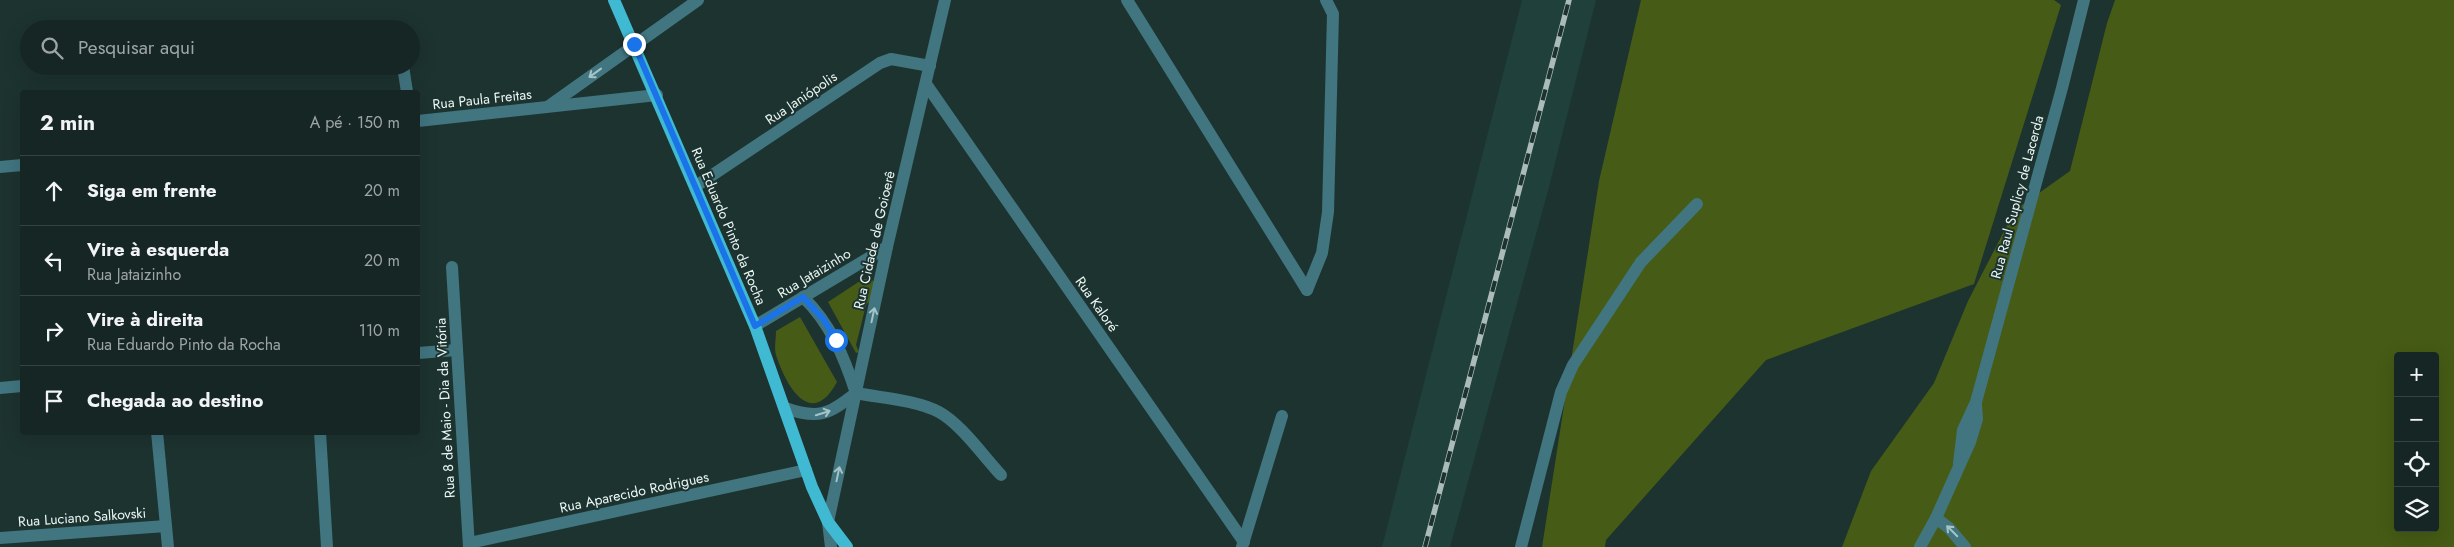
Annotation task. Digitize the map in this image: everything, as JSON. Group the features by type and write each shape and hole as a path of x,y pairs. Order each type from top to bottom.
{"main road":[{"name":"Rua Eduardo Pinto da Rocha","path":"614,0 657,95 755,326 806,470 828,522 847,547"}],"street":[{"name":"Rua Paula Freitas","path":"549,106 698,0"},
{"name":"Rua Cidade de Goioerê","path":"831,547 828,522 888,247 945,0"},
{"path":"1127,0 1307,290 1322,253 1328,212 1332,14 1326,0"},
{"name":"Rua Raul Suplicy de Lacerda","path":"1925,545 1959,463 1963,430 1976,402 2062,88 2084,0"},
{"name":"Rua Janiópolis","path":"696,186 880,63 891,59 930,66"},
{"path":"404,75 407,90"},
{"name":"Rua Kaloré","path":"926,84 1243,544"},
{"name":"Rua Paula Freitas","path":"420,121 657,95"},
{"path":"0,167 20,165"},
{"path":"1521,547 1561,392 1573,365 1641,262 1697,204"},
{"name":"Rua Jataizinho","path":"755,326 888,247"},
{"name":"Rua 8 de Maio - Dia da Vitória","path":"452,267 469,545"},
{"path":"803,297 824,320 836,340 856,393"},
{"path":"420,353 457,350"},
{"path":"0,388 20,386"},
{"path":"785,408 803,415 818,416 835,409 856,393 925,406 940,412 953,422 1001,476"},
{"path":"1243,544 1282,416"},
{"path":"157,435 168,547"},
{"path":"320,435 327,547"},
{"name":"Rua Aparecido Rodrigues","path":"469,545 806,470"},
{"path":"1936,518 1949,528 1965,547"},
{"name":"Rua Luciano Salkovski","path":"0,538 166,526"}],"shaded area":[{"path":"1522,0 1596,0 1549,187 1450,547 1382,547"}],"green space":[{"path":"1641,0 2054,0 2061,5 1974,284 1766,360 1606,540 1605,547 1542,547 1599,181"},
{"path":"2115,0 2454,0 2454,547 1842,547 1871,471 1934,383 1968,301 2015,210 2070,171 2107,23"},
{"path":"863,279 871,279 874,282 871,300 866,305 856,345 859,352 856,353 828,302"},
{"path":"800,317 837,382 827,396 818,402 809,403 800,398 793,390 780,367 775,352 776,331"}],"railway":[{"path":"1425,547 1569,0"}],"route":[{"path":"634,44 755,326 803,297 824,320 836,340"}]}
